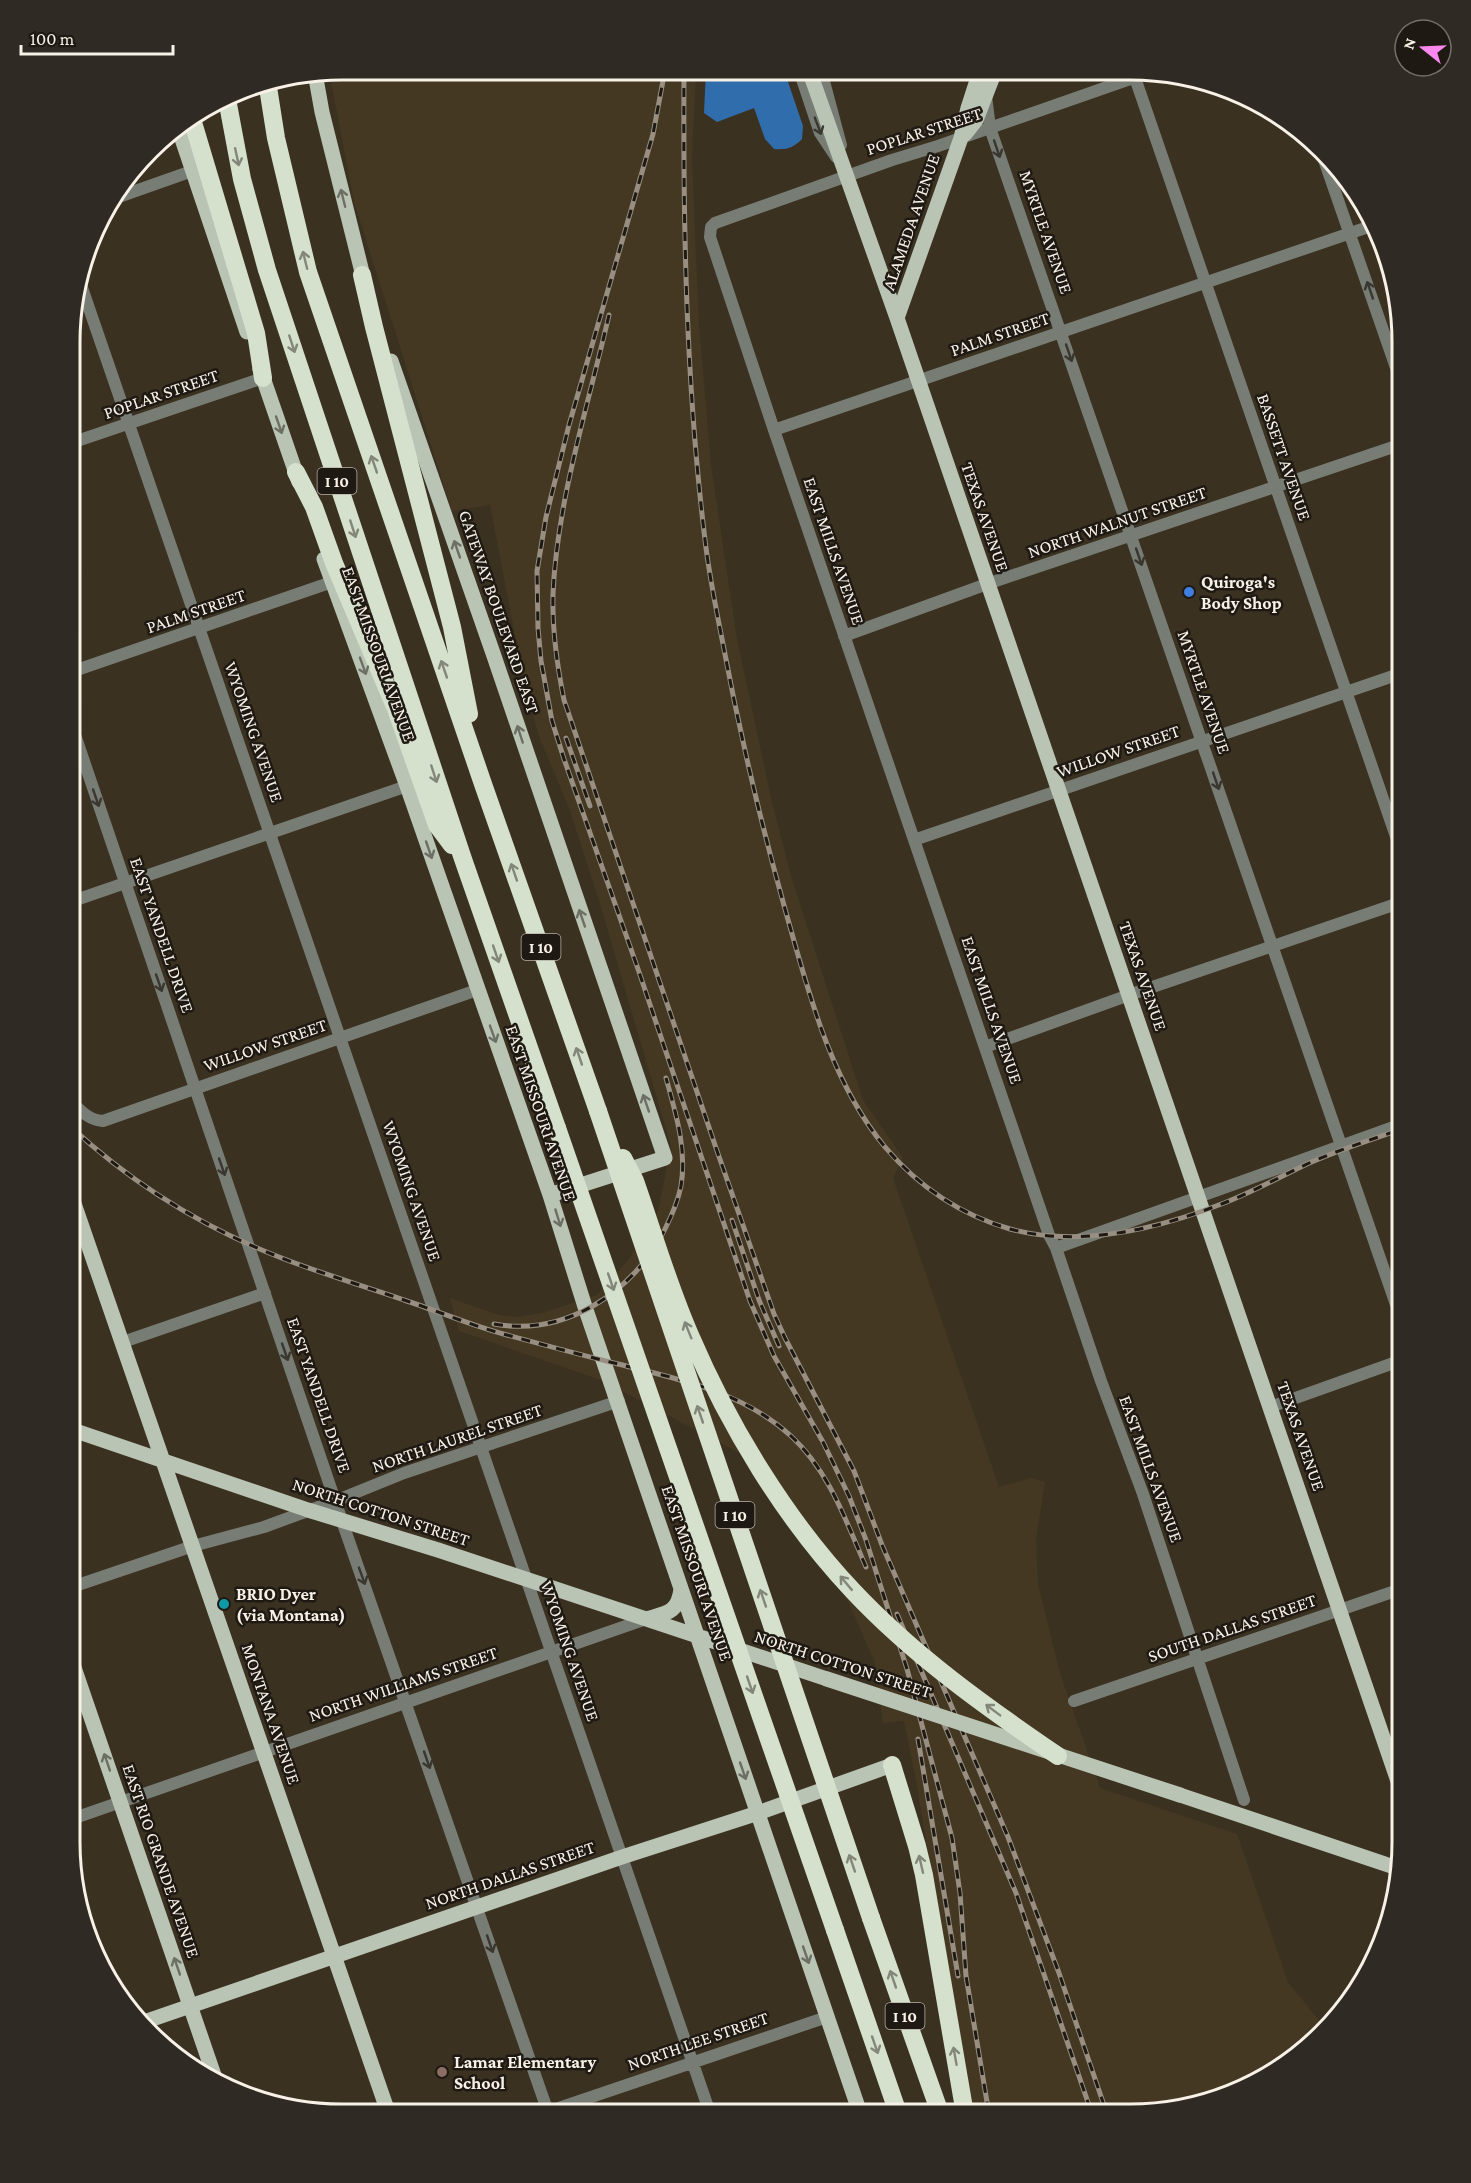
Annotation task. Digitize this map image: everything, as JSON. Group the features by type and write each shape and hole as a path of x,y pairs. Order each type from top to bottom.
{"highway":[{"name":"I 10","path":"268,90 276,138 308,272 483,784 598,1111 871,1918 936,2104"},
{"name":"I 10","path":"228,106 242,179 267,270 463,859 895,2104"},
{"path":"194,125 256,333 263,378"},
{"path":"362,275 452,627 483,784"},
{"path":"296,472 314,507 334,562 396,709 437,825 463,859"},
{"path":"598,1111 635,1180 678,1305 699,1356 748,1450 813,1544 853,1591 909,1645 1010,1723 1058,1756"},
{"path":"892,1764 924,1875 962,2104"}],"main road":[{"path":"812,80 848,176"},
{"name":"ALAMEDA AVENUE","path":"897,318 961,138 977,80"},
{"name":"ALAMEDA AVENUE","path":"961,138 976,120 992,80"},
{"name":"GATEWAY BOULEVARD EAST","path":"316,81 362,275 665,1158 550,1195"},
{"name":"EAST MISSOURI AVENUE","path":"181,135 332,582 407,786 550,1195 586,1310 619,1401 857,2104"},
{"name":"TEXAS AVENUE","path":"848,176 1392,1763"},
{"name":"MONTANA AVENUE","path":"80,1220 385,2104"},
{"name":"NORTH COTTON STREET","path":"80,1432 308,1510 827,1678 1390,1866"},
{"path":"646,1619 670,1612 676,1607 680,1601 681,1589"},
{"name":"EAST RIO GRANDE AVENUE","path":"80,1685 212,2068"},
{"name":"NORTH DALLAS STREET","path":"150,2020 621,1857 758,1813 892,1764"}],"street":[{"name":"TEXAS AVENUE","path":"802,80 820,133 848,176"},
{"name":"TEXAS AVENUE","path":"823,80 838,127 848,176"},
{"name":"MYRTLE AVENUE","path":"985,80 990,128 1392,1294"},
{"name":"POPLAR STREET","path":"710,231 715,223 990,128 1117,80"},
{"name":"BASSETT AVENUE","path":"1135,80 1392,825"},
{"path":"125,195 192,171"},
{"path":"1328,172 1392,356"},
{"name":"PALM STREET","path":"774,430 1365,228"},
{"name":"EAST MILLS AVENUE","path":"710,231 710,237 844,636 1049,1235 1056,1248 1101,1381 1143,1494 1244,1800"},
{"name":"WYOMING AVENUE","path":"84,295 707,2104"},
{"name":"POPLAR STREET","path":"80,440 263,378"},
{"name":"NORTH WALNUT STREET","path":"844,636 987,584 1132,537 1392,447"},
{"name":"PALM STREET","path":"80,669 332,582"},
{"name":"WILLOW STREET","path":"914,840 1392,676"},
{"name":"EAST YANDELL DRIVE","path":"80,750 335,1501 407,1702 545,2104"},
{"path":"80,899 407,786"},
{"path":"985,1047 1392,905"},
{"name":"WILLOW STREET","path":"80,1108 93,1119 103,1121 477,990"},
{"path":"1056,1248 1392,1128"},
{"path":"123,1342 265,1293"},
{"path":"1270,1407 1392,1364"},
{"name":"NORTH LAUREL STREET","path":"80,1584 193,1546 264,1527 404,1473 619,1401"},
{"name":"SOUTH DALLAS STREET","path":"1074,1701 1392,1592"},
{"name":"NORTH WILLIAMS STREET","path":"80,1816 646,1619"},
{"name":"NORTH LEE STREET","path":"571,2104 827,2017"}],"shaded area":[{"path":"331,80 696,80 692,156 695,235 699,326 711,465 737,639 771,798 791,876 863,1100 903,1158 893,1178 999,1487 1031,1478 1045,1482 1036,1540 1038,1584 1060,1673 1100,1788 1237,1834 1288,1982 1320,2021 1275,2059 1230,2084 1197,2095 1146,2103 969,2104 916,1780 904,1721 883,1723 875,1663 825,1548 753,1460 601,1380 459,1331 450,1298 499,1315 517,1317 542,1313 597,1295 629,1259 658,1211 671,1146 598,897 569,808 540,739 526,693 490,505 452,511 354,202"}],"water":[{"path":"706,80 787,80 803,126 802,139 789,148 774,149 765,139 754,108 717,122 704,113"}],"railway":[{"path":"663,80 653,134 569,425 546,517 537,571 541,661 552,721 564,759 638,969 750,1301 774,1356 823,1442 849,1496 866,1540 907,1669 952,1838 960,1893 966,1976 987,2104"},
{"path":"684,80 685,250 690,369 699,488 711,582 750,775 803,971 835,1064 866,1121 898,1161 926,1186 958,1207 974,1216 1010,1229 1064,1237 1118,1233 1173,1221 1234,1199 1330,1154 1392,1132"},
{"path":"609,315 560,524 553,594 553,621 564,700 774,1314 854,1471 882,1545 1008,1837 1059,1973 1104,2104"},
{"path":"566,738 590,806"},
{"path":"494,1324 520,1326 546,1324 571,1316 594,1305 616,1290 652,1252 665,1229 681,1186 682,1145 666,1078"},
{"path":"80,1135 116,1165 166,1200 219,1230 274,1255 481,1327 664,1375 709,1389 752,1408 791,1436 816,1465 844,1515 866,1567"},
{"path":"732,1220 759,1300 779,1346"},
{"path":"897,1614 1016,1893 1089,2104"},
{"path":"918,1739 958,1976"}],"place":[{"name":"Quiroga's Body Shop","path":"1189,592"},
{"name":"BRIO Dyer (via Montana)","path":"224,1604"},
{"name":"Lamar Elementary School","path":"442,2072"}]}
